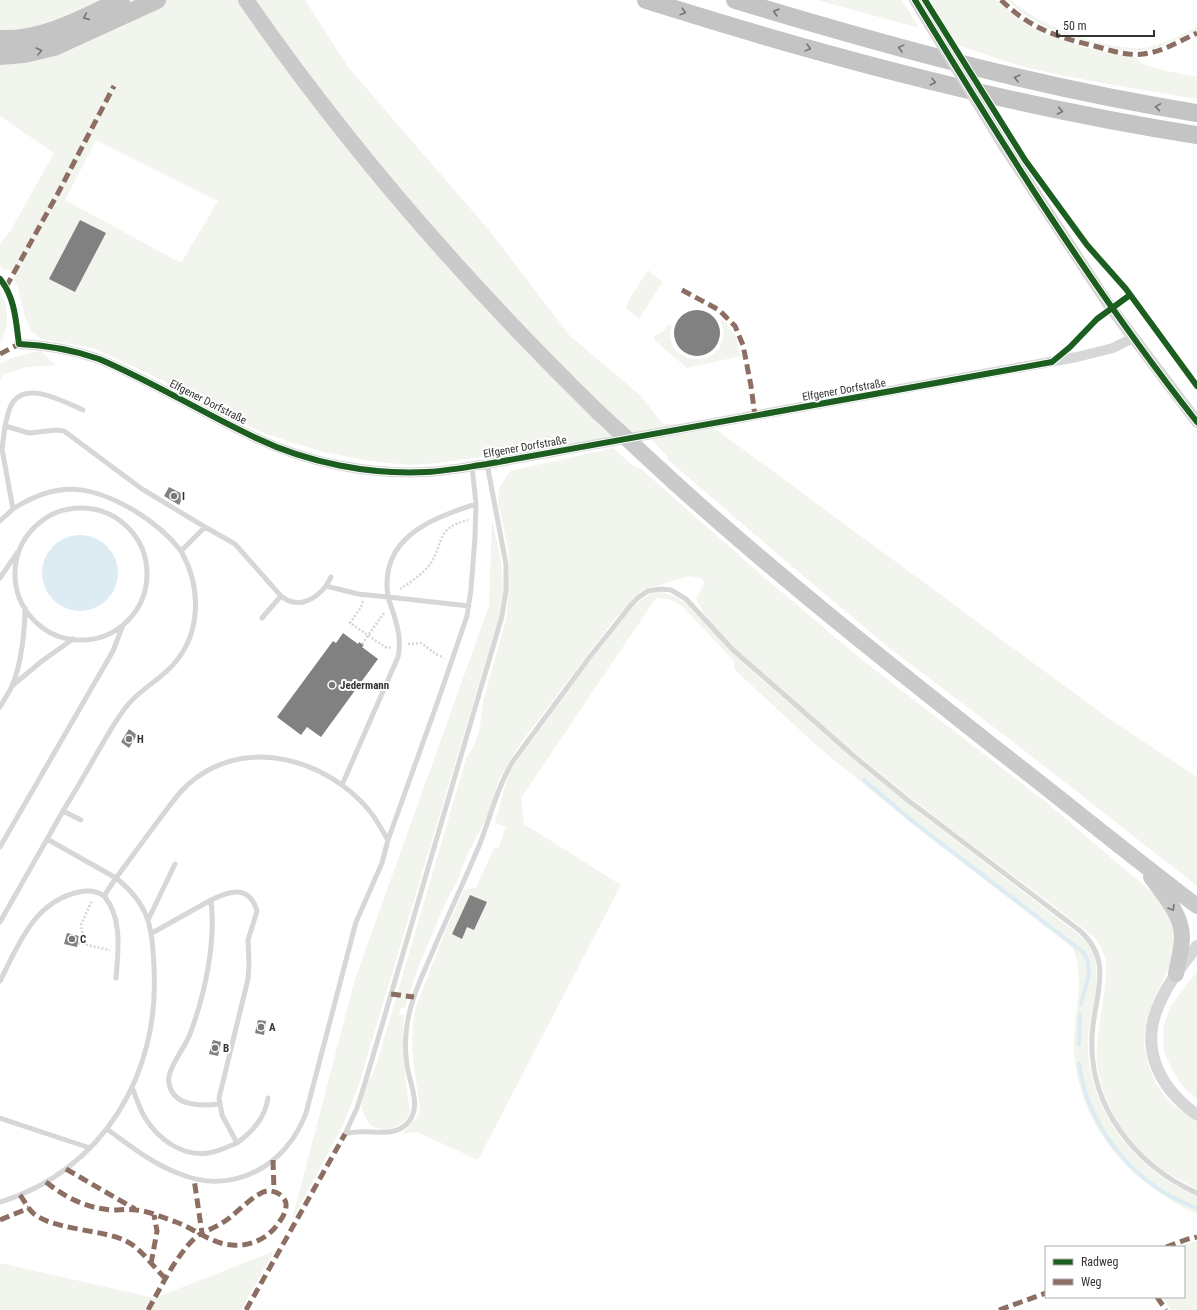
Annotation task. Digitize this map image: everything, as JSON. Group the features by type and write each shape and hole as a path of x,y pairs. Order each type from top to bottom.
{"highway":[{"path":"0,39 16,39 46,33 68,25 121,0"},
{"path":"0,56 24,54 54,47 157,0"},
{"path":"646,0 763,36 910,76 1068,112 1197,135"},
{"path":"735,0 851,34 1005,75 1074,91 1197,113"}],"main road":[{"path":"246,0 318,98 416,219 480,292 598,412 753,552 828,614 1197,906"},
{"path":"1142,864 1172,908 1179,922 1182,936 1176,974"}],"street":[{"path":"915,0 1004,146 1084,268 1133,338 1197,422"},
{"name":"Elfgener Dorfstraße","path":"19,344 53,347 99,359 257,439 304,457 351,467 398,472 428,472 487,464 1077,357 1113,348 1133,338"},
{"path":"1197,946 1176,974 1160,1001 1154,1018 1151,1036 1152,1052 1156,1067 1166,1086 1197,1115"}],"lane":[{"path":"13,509 2,448 5,426 11,404 17,398 26,393 35,393 83,410"},
{"path":"5,426 29,433 57,430 66,432 142,489 235,544 287,601 300,602 314,598 326,586 331,577"},
{"path":"487,464 506,564 506,590 502,616 363,1089 345,1134 359,1131 383,1133 393,1132 403,1128 412,1118 414,1100 407,1066 406,1031 413,999 479,846 507,771 512,762 589,658 631,605 648,591 664,589 675,592 686,599 721,638 748,664 864,765 1079,930 1090,941 1097,954 1100,970 1092,1032 1092,1051 1096,1078 1104,1102 1120,1132 1142,1158 1169,1179 1197,1194"},
{"path":"107,1129 136,1150 163,1166 181,1175 201,1180 232,1179 251,1174 268,1164 288,1146 298,1132 306,1114 359,913 382,863 388,840 439,698 469,606 473,573 476,518 472,466"},
{"path":"0,521 13,509 31,498 51,491 71,489 92,491 120,502 152,521 165,532 181,551 190,569 195,588 195,619 188,642 177,660 170,668 135,697 124,709 63,811 0,922"},
{"path":"342,785 398,657 400,648 399,635 388,597 386,584 387,570 395,553 409,535 422,526 437,518 476,504"},
{"path":"0,578 31,530 48,517 68,509 79,508 100,510 120,520 128,527 141,545 145,555 147,576 146,587 138,607 132,616 124,624 105,635 95,638 73,639 54,634 31,616 18,594 15,569 20,549"},
{"path":"181,551 205,527"},
{"path":"326,586 358,594 469,606"},
{"path":"262,618 281,596"},
{"path":"12,687 22,645 25,608"},
{"path":"0,847 113,651 124,624"},
{"path":"0,707 12,687 33,667 73,639"},
{"path":"104,896 185,787 207,770 221,764 244,758 278,758 311,766 327,775 342,785 368,809 388,840"},
{"path":"63,811 81,820"},
{"path":"0,1202 31,1190 55,1177 90,1148 107,1129 121,1110 132,1087 144,1055 153,1012 155,975 152,933 148,918 141,903 133,893 116,878 47,839"},
{"path":"148,918 175,864"},
{"path":"0,981 30,924 43,909 56,900 79,892 96,892 104,896 111,906 117,930 118,952 116,978"},
{"path":"152,933 211,900 229,892 239,892 250,898 255,906 256,911 248,940 248,979 220,1092 219,1104 222,1115 237,1143"},
{"path":"211,900 213,915 212,936 204,985 190,1034 170,1069 168,1081 172,1092 182,1101 197,1105 219,1104"},
{"path":"132,1087 140,1107 149,1123 161,1136 175,1147 189,1152 206,1154 222,1150 237,1143 252,1131 265,1112 268,1098"},
{"path":"0,1118 90,1148"}],"path":[{"path":"362,644 384,612 388,597 412,581 427,567 434,556 442,536 448,528 461,522 476,518"},
{"path":"84,945 81,925 96,892"},
{"path":"78,943 118,952"}],"shaded area":[{"path":"0,0 305,0 348,67 488,229 570,336 640,395 663,424 710,425 1108,718 1197,777 1197,886 1025,751 892,650 667,459 668,457 651,439 704,426 438,463 409,465 371,461 323,452 263,433 156,377 93,348 41,339 31,331 25,317 18,288 10,269 5,270 0,267 0,244 11,230 54,153 0,116","holes":["96,140 218,201 181,263 65,200"]},
{"path":"817,0 902,0 919,28"},
{"path":"929,0 997,0 1018,18 1050,36 1101,51 1137,57 1140,63 1158,69 1197,77 1197,99 1050,73 1029,68 954,44"},
{"path":"1007,0 1011,0 1040,20 1057,28 1076,36 1115,46 1133,48 1155,46 1197,27 1197,30 1152,49 1123,50 1090,43 1058,32 1031,19"},
{"path":"648,270 663,282 639,319 626,308 630,298"},
{"path":"0,290 7,309 7,324 0,343"},
{"path":"723,320 735,335 741,356 687,368 654,340 654,337 665,330 669,324 672,326 670,335 672,344 677,352 693,359 702,359 711,356 718,350 724,334 721,321"},
{"path":"41,351 55,365 27,367 4,374 0,379 0,364 10,359"},
{"path":"613,448 633,466 640,468 758,572 861,659 1047,803 1155,895 1174,920 1175,953 1151,1008 1145,1031 1144,1045 1149,1067 1155,1082 1163,1094 1172,1104 1197,1123 1197,1189 1152,1163 1132,1143 1123,1131 1109,1105 1100,1078 1096,1052 1106,965 1102,950 1093,936 949,828 892,783 820,724 748,661 712,624 696,599 705,583 701,578 689,576 643,590 613,621 520,744 499,779 488,815 468,853 458,879 446,902 419,965 405,1008 400,1008 399,1015 404,1015 403,1052 410,1112 408,1117 400,1125 389,1129 377,1129 369,1123 362,1109 362,1100 376,1066 466,759 474,745 480,728 483,702 507,616 509,567 508,548 498,503 499,488 510,471"},
{"path":"492,519 501,561 503,586 500,613 359,1084 343,1125 292,1220 355,979 489,606"},
{"path":"80,535 95,538 107,546 115,558 118,573 115,588 107,600 95,608 80,611 65,608 53,600 45,588 42,573 45,558 53,546 65,538"},
{"path":"659,592 675,597 686,603 736,657 846,753 930,821 1079,935 1088,944 1095,959 1097,970 1088,1041 1089,1060 1092,1080 1099,1099 1118,1134 1145,1164 1169,1182 1197,1196 1197,1214 1171,1200 1147,1184 1107,1143 1093,1119 1082,1093 1075,1065 1074,1035 1079,980 1073,948 916,827 817,746 734,669 734,661 682,606 663,598 656,598 521,798 524,824 621,885 478,1160 417,1132 402,1134 419,1115 420,1107 412,1043 414,1017 417,1004 447,927 464,890 476,888 494,848 498,849 506,827 495,823 508,775 578,677 631,609 644,598"},
{"path":"1197,971 1197,1099 1184,1088 1172,1070 1164,1051 1163,1028 1170,1007"},
{"path":"1197,1241 1197,1310 1171,1310 1163,1298 1185,1298 1185,1246 1180,1246"},
{"path":"274,1251 241,1310 0,1310 0,1263 155,1298"}],"building":[{"path":"80,220 106,233 75,292 49,279"},
{"path":"702,310 706,311 716,320 719,324 719,342 710,352 702,356 692,356 684,352 675,342 674,328 678,320 688,311"},
{"name":"I","path":"169,487 184,495 179,505 164,496"},
{"name":"Jedermann","path":"343,633 358,644 359,642 364,645 362,647 378,659 321,737 307,727 301,735 277,717 333,641 336,643"},
{"name":"H","path":"129,729 137,735 129,748 121,742"},
{"path":"470,895 487,902 474,930 467,927 462,939 452,934"},
{"name":"C","path":"67,933 79,936 77,947 64,944"},
{"name":"A","path":"258,1020 266,1021 264,1035 255,1033"},
{"name":"B","path":"213,1040 221,1042 218,1056 209,1054"}],"waterway":[{"path":"864,780 911,820 1083,952 1088,961 1089,974 1081,1004"},
{"path":"1079,1044 1080,1014"},
{"path":"1079,1064 1088,1100 1098,1123 1120,1154 1147,1181 1179,1201 1197,1208"}],"marked path":[{"path":"1001,0 1024,19 1046,31 1070,40 1126,54 1143,54 1157,51 1197,33"},
{"path":"6,287 57,195 114,86"},
{"path":"682,290 719,310 735,326 743,345 755,416"},
{"path":"0,354 19,344 19,341"},
{"path":"391,994 414,997"},
{"path":"246,1310 345,1134"},
{"path":"273,1160 274,1191"},
{"path":"66,1169 135,1209"},
{"path":"148,1310 186,1247 202,1233 194,1179"},
{"path":"46,1182 61,1193 85,1204 103,1209 146,1212 183,1225 217,1242 232,1245 245,1245 257,1241 273,1230 282,1219 286,1209 285,1200 277,1193 270,1191 262,1192 225,1221 202,1233"},
{"path":"20,1195 30,1210 40,1218 63,1226 116,1237 132,1244 166,1279"},
{"path":"0,1220 29,1208"},
{"path":"151,1264 157,1231 154,1215"},
{"path":"1169,1246 1197,1237"},
{"path":"999,1310 1045,1293"},
{"path":"1158,1298 1166,1310"}],"cycle path":[{"path":"915,0 981,108 1050,216 1158,372 1197,422"},
{"path":"925,0 1025,160 1087,245 1126,289 1197,386"},
{"path":"0,279 12,302 19,344 60,348 99,359 256,438 276,447 318,461 362,469 405,472 442,471 487,464 1052,362 1070,347 1097,319 1130,295"}],"place":[{"name":"I","path":"174,496"},
{"name":"Jedermann","path":"332,685"},
{"name":"H","path":"129,739"},
{"name":"C","path":"72,939"},
{"name":"A","path":"261,1027"},
{"name":"B","path":"215,1048"}]}
